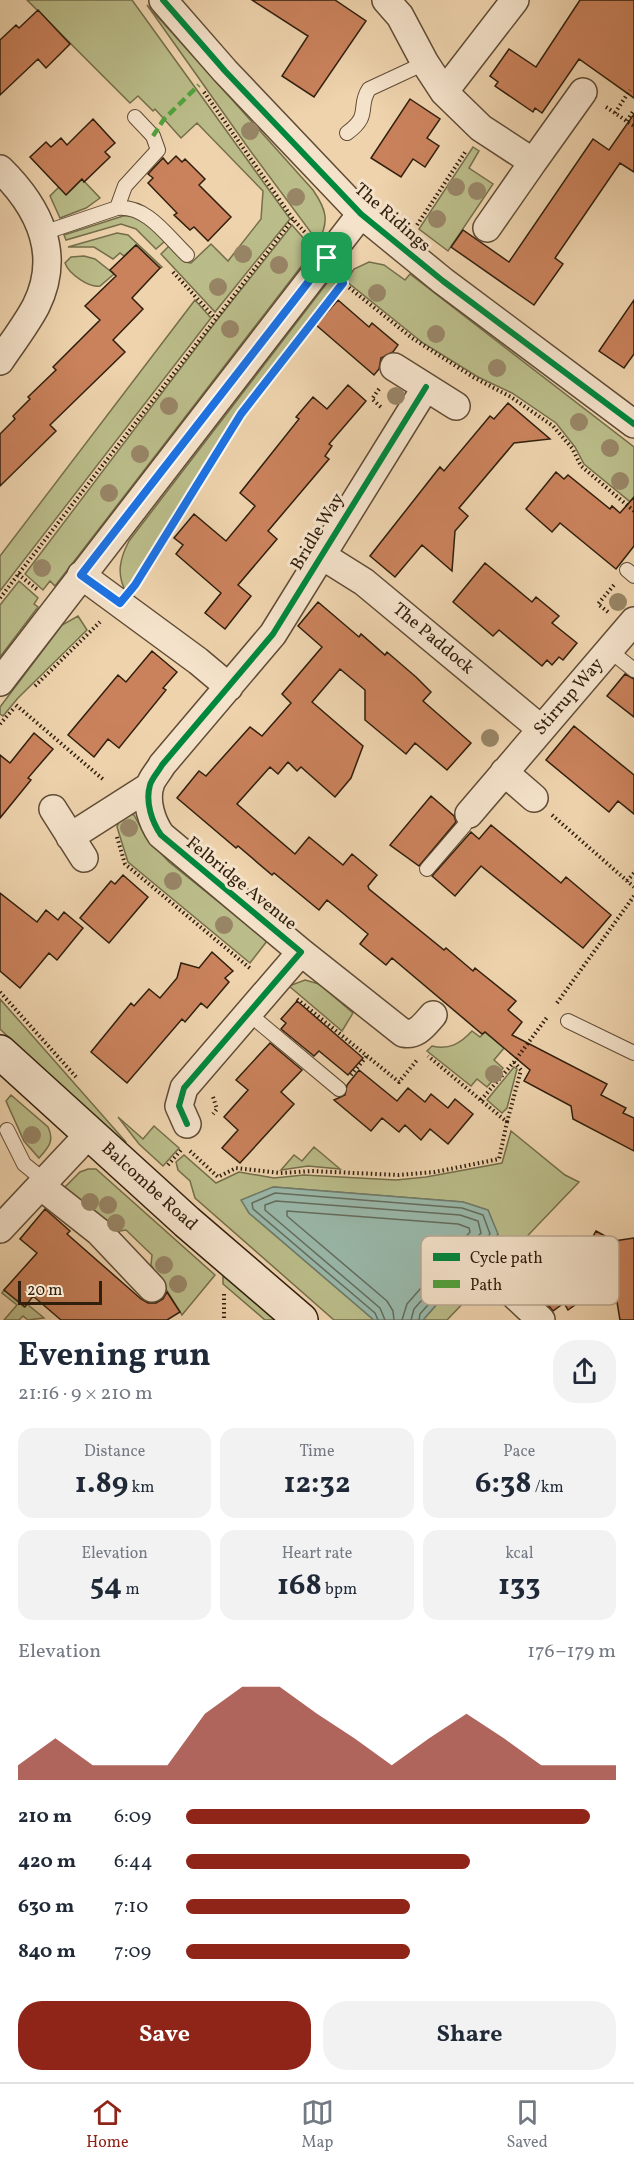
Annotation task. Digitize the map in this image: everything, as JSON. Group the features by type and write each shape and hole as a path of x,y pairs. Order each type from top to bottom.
{"main road":[{"name":"Balcombe Road","path":"0,1052 150,1188 301,1320"}],"street":[{"name":"The Ridings","path":"163,0 361,214 402,248 634,424"},
{"path":"386,0 409,29 425,63 444,92 481,128 533,162"},
{"path":"444,92 515,0"},
{"path":"487,228 583,92"},
{"path":"0,361 36,306 46,272 43,233 30,204 3,178"},
{"path":"0,682 361,214"},
{"path":"394,367 456,406"},
{"name":"Bridle Way","path":"229,687 273,634 426,387"},
{"name":"The Paddock","path":"321,555 364,582 541,729"},
{"path":"53,808 77,847 128,801 150,786 162,765 229,687 198,661 81,575"},
{"name":"Stirrup Way","path":"468,814 631,625"},
{"path":"504,772 534,798"},
{"name":"Felbridge Avenue","path":"150,786 151,813 154,824 161,835 301,952 403,1033 410,1035 416,1032 433,1015"},
{"name":"Felbridge Avenue","path":"187,1124 178,1106 184,1088 301,952"},
{"path":"0,1229 90,1133"},
{"path":"44,1184 99,1232 152,1288"},
{"path":"525,1305 541,1320"}],"lane":[{"path":"347,133 361,120 365,112 365,94 369,89 425,63"},
{"path":"117,208 125,186 158,150 153,136 135,117"},
{"path":"43,233 117,208 129,207 140,210 187,255"},
{"path":"609,650 634,670"},
{"path":"428,869 464,826 468,814"},
{"path":"248,1013 339,1089"},
{"path":"568,1021 634,1053"},
{"path":"7,1130 24,1164 44,1184"}],"path":[{"path":"199,85 293,219 327,258 343,283 412,338 473,377 511,397 553,426 572,448 581,466 634,511"},
{"path":"615,113 630,90"},
{"path":"583,92 634,126"},
{"path":"627,121 634,110"},
{"path":"402,248 481,128"},
{"path":"0,598 293,219"},
{"path":"171,270 215,318"},
{"path":"335,292 343,283"},
{"path":"28,693 120,603 135,585 228,434"},
{"path":"630,573 598,604 631,625"},
{"path":"18,574 44,595"},
{"path":"0,724 22,699"},
{"path":"16,705 128,801"},
{"path":"534,798 634,887"},
{"path":"627,881 634,873"},
{"path":"423,1052 507,1122"},
{"path":"353,1072 367,1056"},
{"path":"150,1188 185,1146 218,1177 236,1168 280,1173 312,1171 399,1175 435,1172 499,1159 521,1070 514,1062"},
{"path":"224,1288 224,1320"}],"green space":[{"path":"27,0 132,0 290,219 215,312 161,254 169,246 185,262 191,263 211,244 228,261 261,219 263,191 197,123 181,138 155,109 153,111 138,96 130,103"},
{"path":"147,5 313,190 325,215 324,228 318,242 249,149"},
{"path":"473,147 479,151 469,168 493,184 448,251 419,229"},
{"path":"82,179 100,198 86,208 60,218 50,196 59,187 67,194"},
{"path":"123,216 141,220 165,241 156,249 136,229 121,224 66,240 64,235"},
{"path":"292,225 312,248 310,255 55,586 50,581 43,590 25,574 217,320"},
{"path":"117,233 128,235 162,267 160,268 136,245 124,256 120,253 113,259 94,247 68,247"},
{"path":"84,256 95,259 114,274 100,286 90,285 80,279 65,263 71,257"},
{"path":"369,262 384,265 405,280 410,274 634,447 634,505 584,464 575,447 556,423 512,393 478,377 423,343 346,281 354,269"},
{"path":"330,279 337,285 238,413 126,592 121,579 120,566 129,541"},
{"path":"195,300 211,318 0,591 0,556"},
{"path":"19,581 38,598 34,604 38,607 0,657 0,605"},
{"path":"78,616 87,630 18,698 3,716 0,714 0,707 62,625"},
{"path":"129,813 134,815 146,837 169,862 267,941 250,963 128,862 117,827 119,821"},
{"path":"305,980 319,984 353,1013 342,1031 289,986"},
{"path":"0,999 126,1142 124,1145 0,1029"},
{"path":"472,1031 480,1037 485,1032 504,1048 494,1060 503,1068 487,1087 477,1079 471,1086 427,1051 432,1046 454,1045"},
{"path":"514,1067 517,1069 507,1108 502,1113 487,1100"},
{"path":"11,1095 48,1127 51,1140 39,1158 24,1141 6,1101"},
{"path":"118,1117 143,1139 154,1126 179,1148 163,1166 139,1144"},
{"path":"511,1131 565,1175 579,1182 527,1236 497,1236 488,1210 463,1202 274,1187 242,1200 249,1213 374,1320 334,1320 195,1198 190,1181 178,1170 176,1162 184,1155 216,1183 239,1172 274,1178 304,1175 396,1180 502,1163"},
{"path":"314,1147 340,1169 308,1166 281,1170 294,1155 302,1161"},
{"path":"96,1169 215,1275 182,1315 151,1265 152,1255 126,1230 114,1232 62,1190 80,1172"},
{"path":"223,1277 228,1278 276,1320 265,1320 223,1284"},
{"path":"4,1290 24,1307 27,1304 44,1318 28,1320 23,1316 19,1320 4,1320 17,1305 2,1293"},
{"path":"436,1305 461,1305 447,1320 423,1320"}],"water":[{"path":"273,1187 463,1202 488,1210 498,1234 496,1236 421,1236 421,1305 436,1305 423,1320 374,1320 249,1213 241,1200"}],"building":[{"path":"252,0 335,0 366,21 314,97 282,76 308,36"},
{"path":"580,0 634,0 634,98 579,59 542,113 535,108 533,112 495,86 498,82 490,76 509,49 536,67"},
{"path":"38,10 70,44 46,68 38,59 0,95 0,40 16,25 19,28"},
{"path":"410,99 440,119 427,138 439,146 425,167 413,159 401,177 371,158"},
{"path":"634,114 634,172 620,163 555,258 563,264 534,305 451,247 463,230 509,262 593,139 609,150"},
{"path":"93,119 115,143 105,152 110,157 84,182 82,179 66,195 30,157 46,142 51,147 61,138 67,145"},
{"path":"176,156 182,162 185,159 205,179 199,185 231,217 208,241 194,227 190,230 174,215 177,213 148,183 153,178 148,174 163,158 168,164"},
{"path":"136,245 160,268 132,298 143,309 113,340 125,352 50,425 56,431 0,486 0,434 15,419 13,416 30,399 28,397 56,370 53,367 100,320 85,306 116,276 110,270"},
{"path":"338,300 369,327 372,323 398,345 393,352 381,358 379,369 374,375 316,325"},
{"path":"634,300 634,354 624,368 599,351"},
{"path":"348,385 366,401 329,444 332,446 325,456 329,459 268,531 277,539 238,585 251,596 225,629 205,613 221,593 176,554 183,545 174,538 194,514 226,541 255,506 240,493 299,419 296,417 313,397 327,409"},
{"path":"508,403 550,439 514,443 459,508 468,516 455,531 452,571 422,545 395,577 370,556 440,467 444,471 490,416 494,419"},
{"path":"556,472 564,479 568,475 610,509 612,506 620,513 634,497 634,546 616,569 560,523 552,532 526,509"},
{"path":"485,563 532,602 536,597 559,616 552,623 577,643 563,660 559,657 552,665 547,660 542,666 499,630 493,636 453,602"},
{"path":"318,602 359,637 361,634 385,655 387,652 416,677 431,692 423,701 471,743 447,770 415,743 406,754 365,720 365,690 340,669 312,702 363,746 351,778 335,797 301,767 297,771 288,762 278,774 270,767 237,804 295,854 309,837 343,865 352,854 377,875 368,886 369,889 444,950 446,948 473,971 475,968 516,1001 508,1010 522,1022 512,1035 607,1084 601,1095 626,1108 623,1113 634,1118 634,1151 573,1119 571,1106 524,1081 530,1070 485,1032 482,1034 392,958 386,965 360,944 368,934 327,900 319,910 238,846 236,848 177,798 199,771 206,776 250,727 262,736 291,703 282,694 322,647 298,626"},
{"path":"152,651 177,672 163,688 166,690 119,748 108,739 94,757 68,735 118,675 126,682"},
{"path":"625,674 634,679 634,717 607,696"},
{"path":"574,726 634,775 634,814 618,801 609,812 546,760"},
{"path":"34,733 53,749 28,778 31,780 0,818 0,755 10,763"},
{"path":"431,796 454,816 456,822 419,866 390,845"},
{"path":"491,825 561,883 566,877 611,915 583,948 481,866 455,896 432,876 471,832 479,839"},
{"path":"123,875 148,897 109,943 80,918 111,881 115,884"},
{"path":"0,893 37,922 46,910 58,920 64,912 83,928 57,960 49,953 20,988 0,971"},
{"path":"212,952 233,971 225,978 229,982 207,1008 201,1003 185,1022 182,1019 127,1083 91,1052 131,1003 134,1006 149,989 160,998 177,978 181,963 199,968"},
{"path":"297,1001 363,1058 348,1075 319,1051 314,1056 281,1029 286,1023 281,1019"},
{"path":"270,1043 302,1070 281,1092 294,1104 240,1163 222,1148 238,1130 224,1117 248,1090 236,1080"},
{"path":"359,1070 397,1101 408,1088 425,1102 431,1094 448,1108 455,1099 473,1114 448,1144 430,1129 421,1140 405,1125 399,1132 382,1118 371,1131 334,1100 345,1095 347,1085"},
{"path":"45,1209 70,1231 67,1234 141,1299 148,1303 156,1303 163,1299 167,1292 180,1312 167,1320 61,1320 33,1296 25,1307 4,1290 37,1253 20,1239"},
{"path":"596,1231 605,1236 593,1236"},
{"path":"634,1238 634,1320 620,1320 618,1305 619,1240"},
{"path":"548,1305 561,1305 553,1311"},
{"path":"565,1305 575,1305 568,1310"}],"marked path":[{"path":"153,136 164,119 199,85"}],"cycle path":[{"path":"163,0 225,71 361,214 443,281 634,424"},
{"path":"187,1124 179,1106 184,1088 301,952 161,835 150,812 148,798 150,785 162,765 273,634 426,387"}],"route":[{"path":"327,258 343,283 241,414 135,585 120,603 81,575 327,258"}]}
